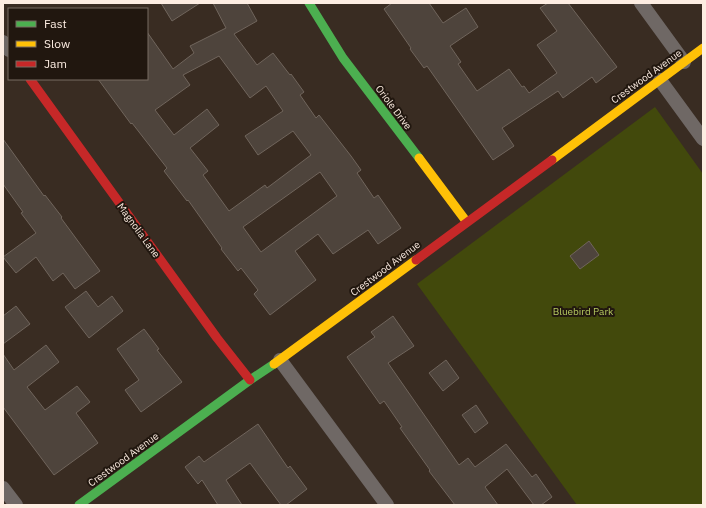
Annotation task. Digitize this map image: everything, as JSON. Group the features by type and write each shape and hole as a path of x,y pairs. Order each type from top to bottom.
{"street":[{"name":"Oriole Drive","path":"309,3 343,58 466,221"},
{"path":"641,3 684,62"},
{"name":"Crestwood Avenue","path":"79,505 250,380 280,360 466,221 703,48"},
{"name":"Magnolia Lane","path":"31,80 217,338 250,380"},
{"path":"660,80 703,139"},
{"path":"280,360 386,505"},
{"path":"3,488 16,505"}],"green space":[{"name":"Bluebird Park","path":"655,107 703,174 703,505 577,505 417,284"}],"building":[{"path":"161,3 200,3 172,21"},
{"path":"213,3 247,3 257,21 234,34 257,65 273,53 304,92 300,95 316,118 319,115 361,170 357,173 374,198 378,195 401,228 378,244 368,230 333,254 318,234 295,251 316,280 270,315 254,294 258,290 241,268 238,271 221,249 222,248 188,200 187,201 164,171 167,168 132,123 131,124 99,80 148,80 148,33 173,69 194,53 190,46 226,28","holes":["219,56 250,98 266,86 283,111 245,136 258,155 293,131 311,155 267,188 265,185 229,211 203,175 208,171 190,148 219,125 207,109 174,135 155,110 190,85 183,75","320,172 337,196 261,252 243,227"]},
{"path":"392,3 429,3 443,23 466,8 478,27 450,46 461,62 458,64 477,91 509,69 522,87 524,86 529,93 557,73 537,45 557,31 540,8 548,3 568,3 617,67 596,83 592,77 563,98 558,91 502,128 514,146 493,160 427,66 424,68 410,49 411,48 384,9"},
{"path":"3,139 44,196 45,195 62,217 61,218 100,271 75,289 63,273 53,281 36,257 16,273 3,257 36,233 21,213 23,212 3,184"},
{"path":"589,241 599,255 580,269 570,256"},
{"path":"86,291 98,307 112,296 123,311 89,338 65,307"},
{"path":"16,306 30,324 3,344 3,316"},
{"path":"393,316 414,346 388,363 459,465 468,458 475,467 506,444 532,477 536,474 552,497 541,505 534,505 507,469 485,487 498,505 455,505 429,471 430,470 400,428 402,427 384,401 380,404 347,357 375,337 371,332"},
{"path":"144,329 159,349 157,350 182,382 141,412 125,390 139,380 117,349"},
{"path":"46,345 59,362 27,387 45,410 77,386 90,402 76,413 98,443 54,475 3,407 3,354 14,370"},
{"path":"446,360 459,378 443,391 429,373"},
{"path":"476,405 488,423 475,433 462,415"},
{"path":"258,424 288,468 290,466 307,489 286,505 281,505 250,463 226,480 242,505 218,505 202,480 198,484 185,467 199,456 204,462"}],"traffic: fast":[{"path":"309,3 343,58 419,158"},
{"path":"79,505 274,364"}],"traffic: slow":[{"path":"552,160 703,48"},
{"path":"419,158 466,221"},
{"path":"274,364 416,260"}],"traffic: jam":[{"path":"31,80 217,338 250,380"},
{"path":"416,260 552,160"}]}
